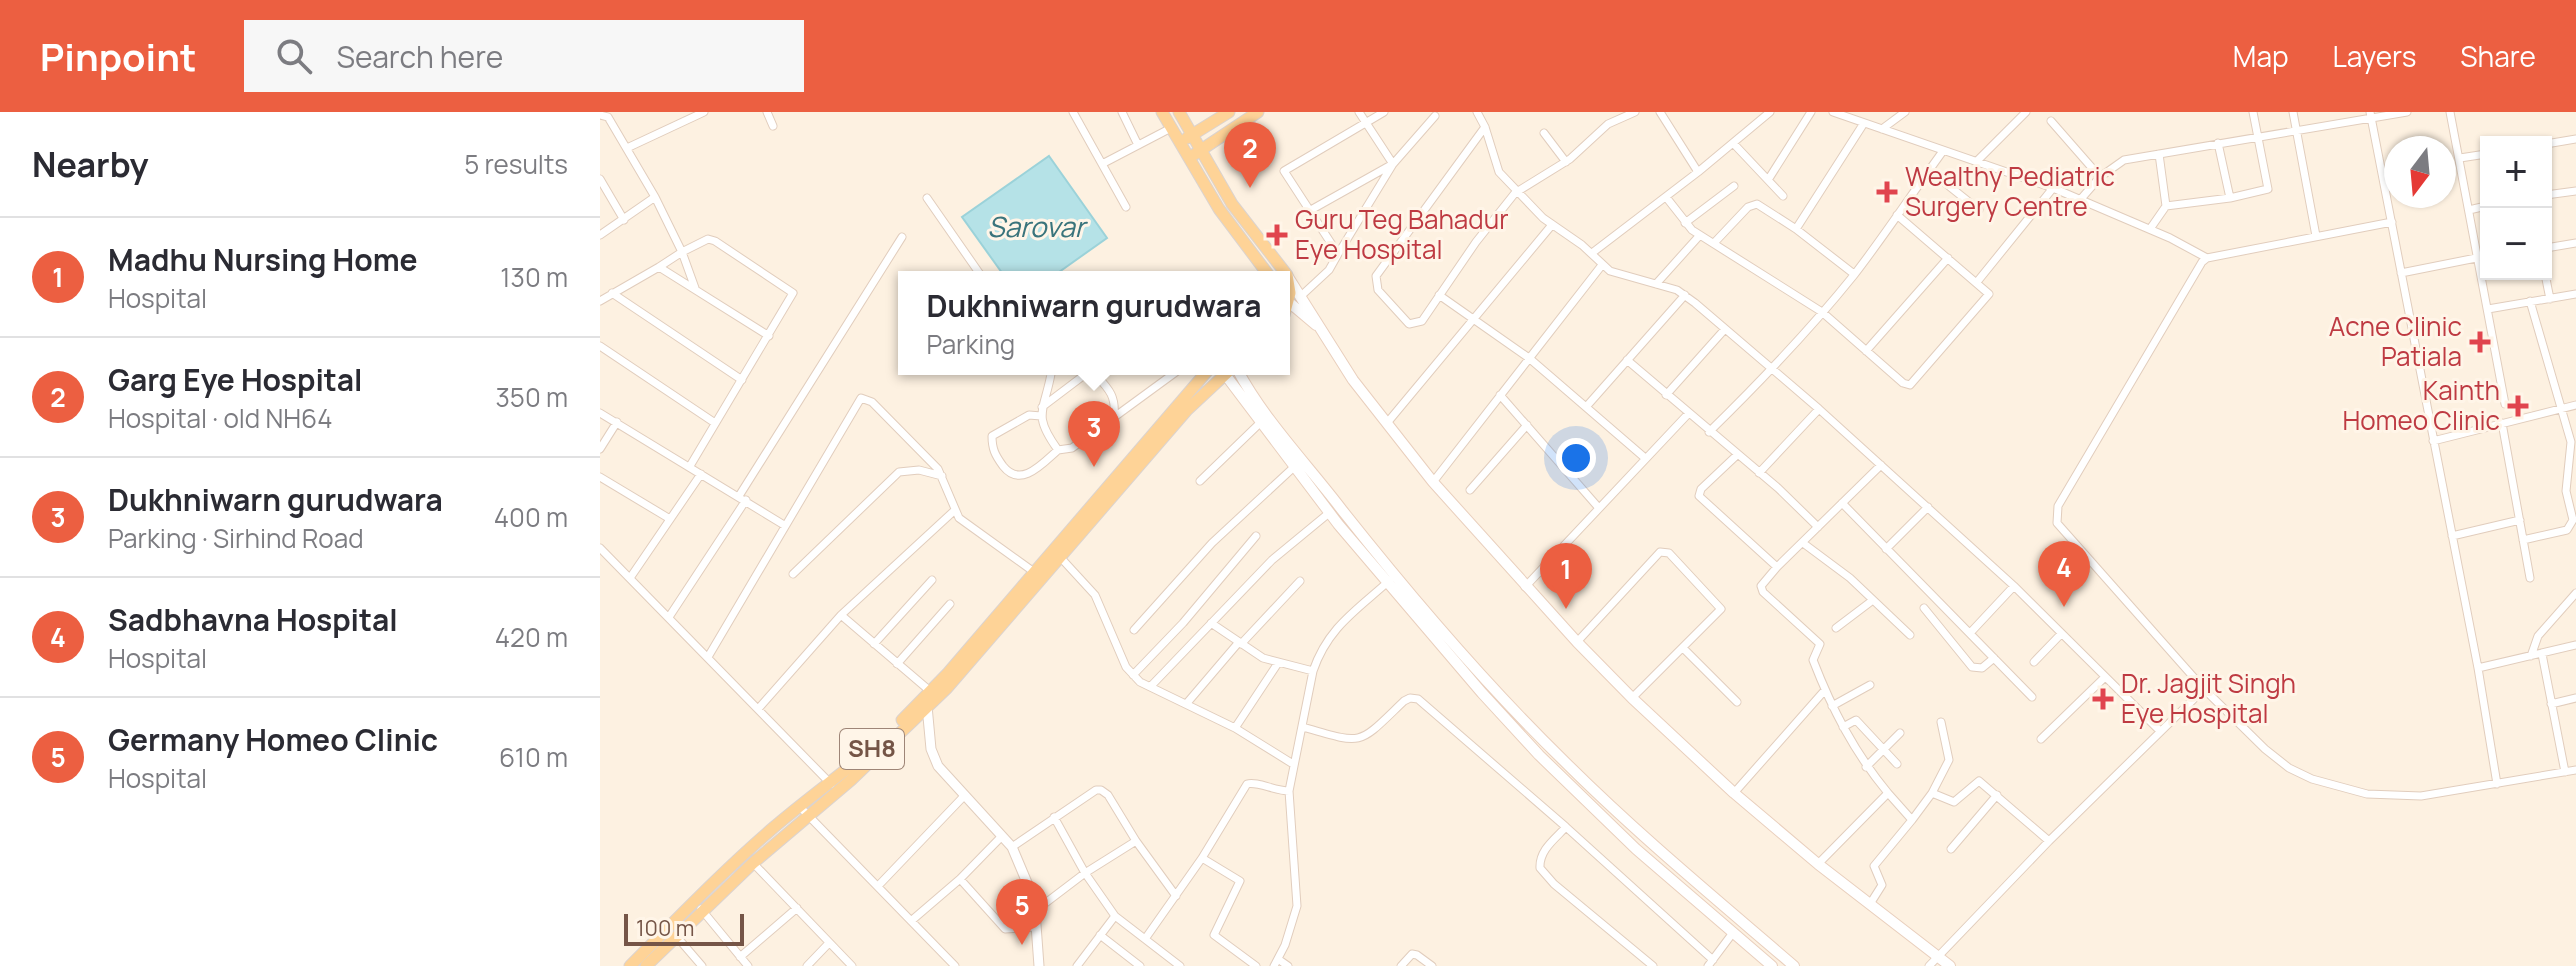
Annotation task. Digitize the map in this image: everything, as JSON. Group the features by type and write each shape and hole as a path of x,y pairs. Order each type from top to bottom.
{"main road":[{"path":"1162,112 1235,232 1265,271"},
{"path":"1179,112 1254,236 1284,271"},
{"path":"1180,143 1229,112"},
{"path":"1188,158 1258,112"},
{"path":"1290,280 1353,380 1433,482 1577,642 1734,793 1818,864 1950,966"},
{"path":"1290,303 1316,325"},
{"name":"SH8","path":"1095,508 1204,375"},
{"name":"SH8","path":"834,788 930,691 1034,572 1224,375"},
{"path":"1230,375 1232,386 1329,513 1563,761 1794,966"},
{"path":"1234,375 1482,693 1539,755 1636,849 1772,966"},
{"path":"646,966 804,811 947,688 1061,558 1095,508"},
{"path":"630,966 693,901 775,826 804,811"}],"street":[{"path":"627,148 704,112"},
{"path":"767,112 773,126"},
{"path":"1073,112 1126,207"},
{"path":"1122,112 1138,145"},
{"path":"1359,112 1393,164"},
{"path":"1338,254 1284,174 1285,169 1384,112"},
{"path":"1477,112 1485,127 1494,163 1515,193 1551,226 1618,274 1685,295 1928,507 2014,586 2160,731"},
{"path":"1606,112 1614,121"},
{"path":"1485,127 1375,281 1378,290 1409,324 1422,321 1476,242 1515,193 1566,162 1614,121 1635,112"},
{"path":"1660,112 1698,172"},
{"path":"1592,253 1770,112"},
{"path":"1768,180 1811,112"},
{"path":"1833,112 2053,188 2150,229 2207,258 2392,222"},
{"path":"1882,129 1905,112"},
{"path":"1977,161 2026,112"},
{"path":"2166,206 2230,198 2268,189 2253,112"},
{"path":"2293,112 2316,236"},
{"path":"2080,200 2100,177 2124,160 2370,115 2407,112"},
{"path":"2450,112 2480,250"},
{"path":"600,115 608,117 655,197 682,252 695,288"},
{"path":"2370,115 2478,668 2497,784"},
{"path":"1301,296 1329,270 1393,164 1435,116"},
{"path":"2051,121 2100,177"},
{"path":"1796,229 1864,123"},
{"path":"1102,164 1171,128"},
{"path":"1544,133 1566,162"},
{"path":"2552,143 2576,139"},
{"path":"1733,143 1783,196"},
{"path":"2218,143 2230,198"},
{"path":"1709,432 1773,369 1854,274 1943,151"},
{"path":"2150,229 2166,206 2159,154"},
{"path":"2460,158 2480,155"},
{"path":"1309,211 1393,164"},
{"path":"1929,170 1979,210"},
{"path":"600,179 624,220"},
{"path":"1685,223 1734,186"},
{"path":"1977,282 2053,188"},
{"path":"2552,194 2576,191"},
{"path":"600,235 655,197"},
{"path":"1666,197 1685,223 1700,235 1822,312 1903,383 1913,385 1988,297 1987,290 1897,215"},
{"path":"927,198 978,271"},
{"path":"1714,243 1752,203 1762,206 1796,229 1854,274"},
{"path":"2469,210 2480,207"},
{"path":"1387,423 1551,226"},
{"path":"1656,284 1700,235"},
{"path":"669,617 902,237"},
{"path":"600,301 708,239 791,290 793,296 690,466"},
{"path":"2552,247 2576,243"},
{"path":"2401,273 2480,257"},
{"path":"1866,351 1948,258"},
{"path":"2207,258 2192,276 2058,506 2056,515 2061,530 2204,689 2276,759 2301,773 2336,787 2367,794 2421,796 2576,770"},
{"path":"1433,482 1602,265"},
{"path":"659,267 769,336"},
{"path":"2485,280 2505,404"},
{"path":"2546,280 2550,299"},
{"path":"612,293 742,380"},
{"path":"2488,309 2576,294"},
{"path":"1439,295 1529,358 1645,458"},
{"path":"1586,407 1685,295"},
{"path":"2523,540 2567,530 2572,525 2566,491 2572,448 2530,301"},
{"path":"1666,395 1725,329"},
{"path":"600,346 715,423"},
{"path":"1627,360 1818,527"},
{"path":"1051,375 1042,411 1046,434 1058,450"},
{"path":"1114,417 1116,400 1110,390 1096,375 1083,376 1042,411 992,436 992,449 1009,473 1021,476 1034,471 1058,450 1072,448 1172,375"},
{"path":"1500,395 1598,507"},
{"path":"708,657 861,398 872,402 942,476 955,510 966,524 1034,572"},
{"path":"2433,441 2576,405"},
{"path":"1759,473 1819,409"},
{"path":"600,413 784,525"},
{"path":"1525,587 1688,414"},
{"path":"600,449 617,422"},
{"path":"1200,481 1260,423"},
{"path":"2502,423 2530,578"},
{"path":"1470,490 1527,425"},
{"path":"1737,455 1701,489 1699,496 1777,567"},
{"path":"1881,465 1777,567 1763,584 1762,590 1820,644 1813,660 1832,706 1866,767 1912,820"},
{"path":"1134,630 1212,543 1294,467"},
{"path":"793,574 899,472 919,470 942,476"},
{"path":"630,578 701,474"},
{"path":"600,477 670,519"},
{"path":"1842,503 2032,697"},
{"path":"1886,549 1928,507"},
{"path":"758,709 841,615 955,510"},
{"path":"1151,686 1272,560 1329,513"},
{"path":"2452,536 2520,520"},
{"path":"1133,675 1183,623 1256,536"},
{"path":"1803,543 1842,571 1910,635"},
{"path":"600,548 834,788"},
{"path":"1577,642 1660,552 1665,551 1721,609 1632,698"},
{"path":"1061,558 1095,595 1126,667 1133,675 1235,728 1293,764"},
{"path":"1288,966 1276,962 1297,906 1289,791 1313,671 1323,646 1337,626 1391,579"},
{"path":"874,644 932,580"},
{"path":"1187,703 1300,581"},
{"path":"1971,632 2014,586"},
{"path":"2531,656 2538,636 2576,593"},
{"path":"1836,628 1873,600"},
{"path":"897,664 950,604"},
{"path":"1924,608 1972,667 1978,670 1994,658"},
{"path":"841,615 930,691"},
{"path":"1211,623 1263,658 1313,671"},
{"path":"2034,662 2061,634"},
{"path":"2478,668 2576,645"},
{"path":"1683,648 1737,702"},
{"path":"2542,654 2565,772"},
{"path":"1235,728 1278,663"},
{"path":"2041,739 2105,677"},
{"path":"1832,706 1870,685"},
{"path":"1929,966 2049,841 2204,689"},
{"path":"1734,793 1825,690"},
{"path":"2551,704 2576,698"},
{"path":"1303,727 1346,740 1363,738 1404,701 1418,699 1566,827 1710,963 1732,934"},
{"path":"927,706 934,758 1012,847 1021,864 1035,911 1039,966"},
{"path":"1843,727 1856,720 1897,764"},
{"path":"1870,904 1882,885 1874,866 1932,793 1949,760 1941,722"},
{"path":"1866,767 1900,733"},
{"path":"1932,793 1954,802 1979,781 2049,841"},
{"path":"1145,939 1202,858 1247,784 1256,783 1273,790 1289,791"},
{"path":"1012,847 1096,790 1101,790 1108,795 1136,841 1176,896"},
{"path":"1818,864 1888,793"},
{"path":"878,886 965,795"},
{"path":"1951,849 1997,795"},
{"path":"804,811 955,966"},
{"path":"1054,817 1085,873 1115,916 1180,966"},
{"path":"1566,827 1543,851 1539,859 1540,868 1554,884 1653,966"},
{"path":"911,921 960,879 1002,836"},
{"path":"1035,911 1085,873 1136,841"},
{"path":"1202,858 1240,881 1214,935 1256,966"},
{"path":"753,863 852,966"},
{"path":"960,879 1005,929 1036,927"},
{"path":"693,901 748,966"},
{"path":"740,957 797,908"},
{"path":"1077,966 1115,916"},
{"path":"1100,935 1140,966"},
{"path":"677,937 702,966"},
{"path":"807,966 829,943"},
{"path":"1401,966 1412,954 1432,966"}],"water":[{"name":"Sarovar","path":"1049,156 1107,238 1060,271 1001,271 962,217"}],"place":[{"name":"Garg Eye Hospital","path":"1250,188"},
{"name":"Wealthy Pediatric Surgery Centre","path":"1887,192"},
{"name":"Guru Teg Bahadur Eye Hospital","path":"1277,235"},
{"name":"Acne Clinic Patiala","path":"2480,342"},
{"name":"Kainth Homeo Clinic","path":"2518,406"},
{"name":"Dukhniwarn gurudwara","path":"1094,467"},
{"name":"Sadbhavna Hospital","path":"2064,607"},
{"name":"Madhu Nursing Home","path":"1566,609"},
{"name":"Dr. Jagjit Singh Eye Hospital","path":"2103,699"},
{"name":"Germany Homeo Clinic","path":"1022,945"}]}
